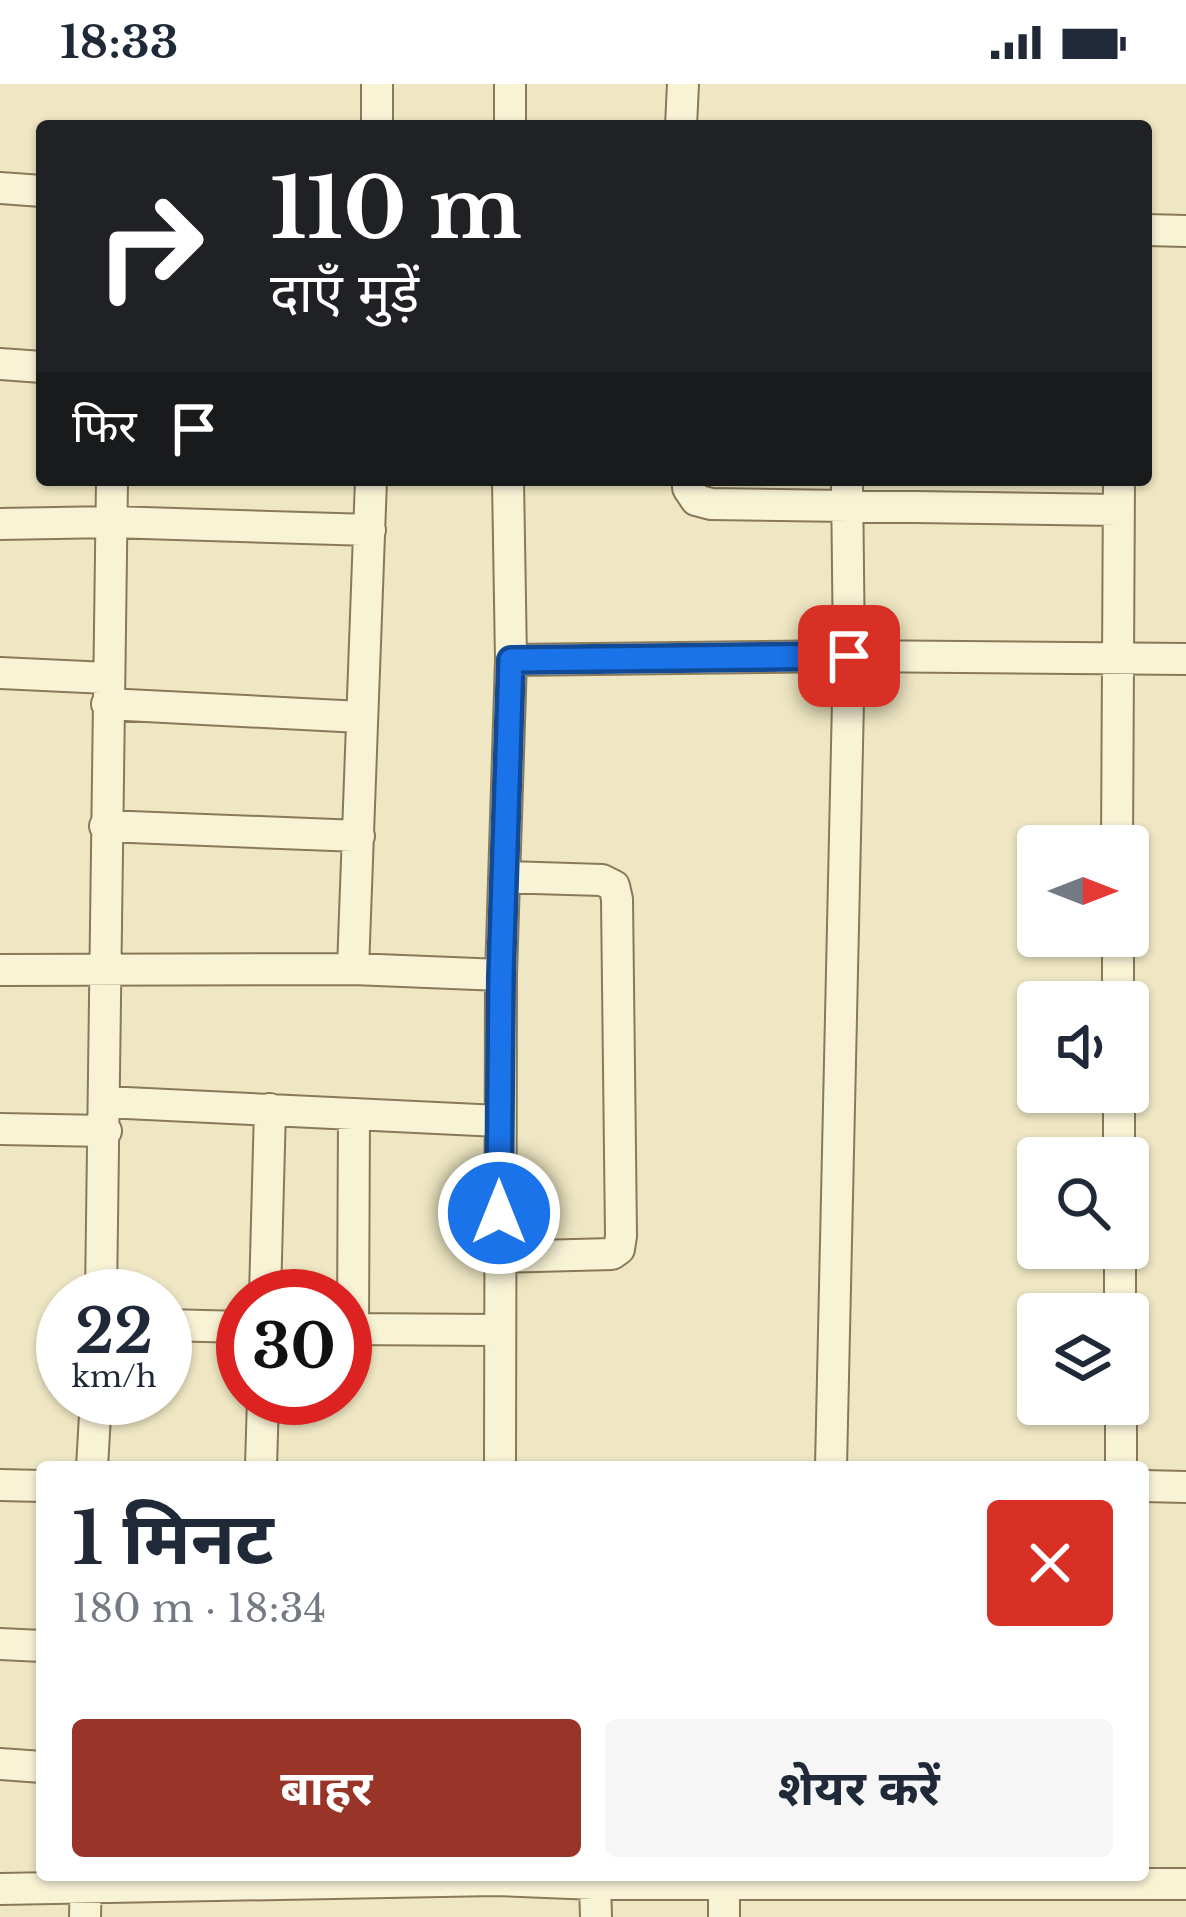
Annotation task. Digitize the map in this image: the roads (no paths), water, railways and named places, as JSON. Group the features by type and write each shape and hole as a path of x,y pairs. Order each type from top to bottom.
{"street":[{"path":"376,120 377,84"},
{"path":"510,84 510,120"},
{"path":"681,120 683,84"},
{"path":"0,212 1,189 36,191"},
{"path":"1152,230 1186,231"},
{"path":"0,364 36,367"},
{"path":"102,1269 112,486"},
{"path":"352,969 370,486"},
{"path":"500,1461 501,975 511,660 508,486"},
{"path":"690,486 696,500 711,504 848,493 1119,495 1117,825"},
{"path":"830,1461 849,656 848,493"},
{"path":"0,524 110,522 370,530"},
{"path":"511,660 1186,659"},
{"path":"0,673 107,691 362,717"},
{"path":"105,826 359,836"},
{"path":"499,1257 612,1254 620,1249 621,1235 614,886 602,880 504,877"},
{"path":"0,970 352,969 501,975"},
{"path":"0,1130 105,1116 270,1109 500,1121"},
{"path":"267,1269 270,1109"},
{"path":"350,1269 354,1114"},
{"path":"372,1329 498,1330"},
{"path":"92,1461 94,1425"},
{"path":"261,1461 262,1425"},
{"path":"1120,1425 1121,1461"},
{"path":"0,1485 36,1486"},
{"path":"1149,1486 1186,1486"},
{"path":"0,1644 36,1646"},
{"path":"0,1764 36,1767"},
{"path":"0,1889 86,1893 308,1881"},
{"path":"545,1881 1186,1884"},
{"path":"595,1884 596,1917"},
{"path":"724,1884 724,1917"}]}
